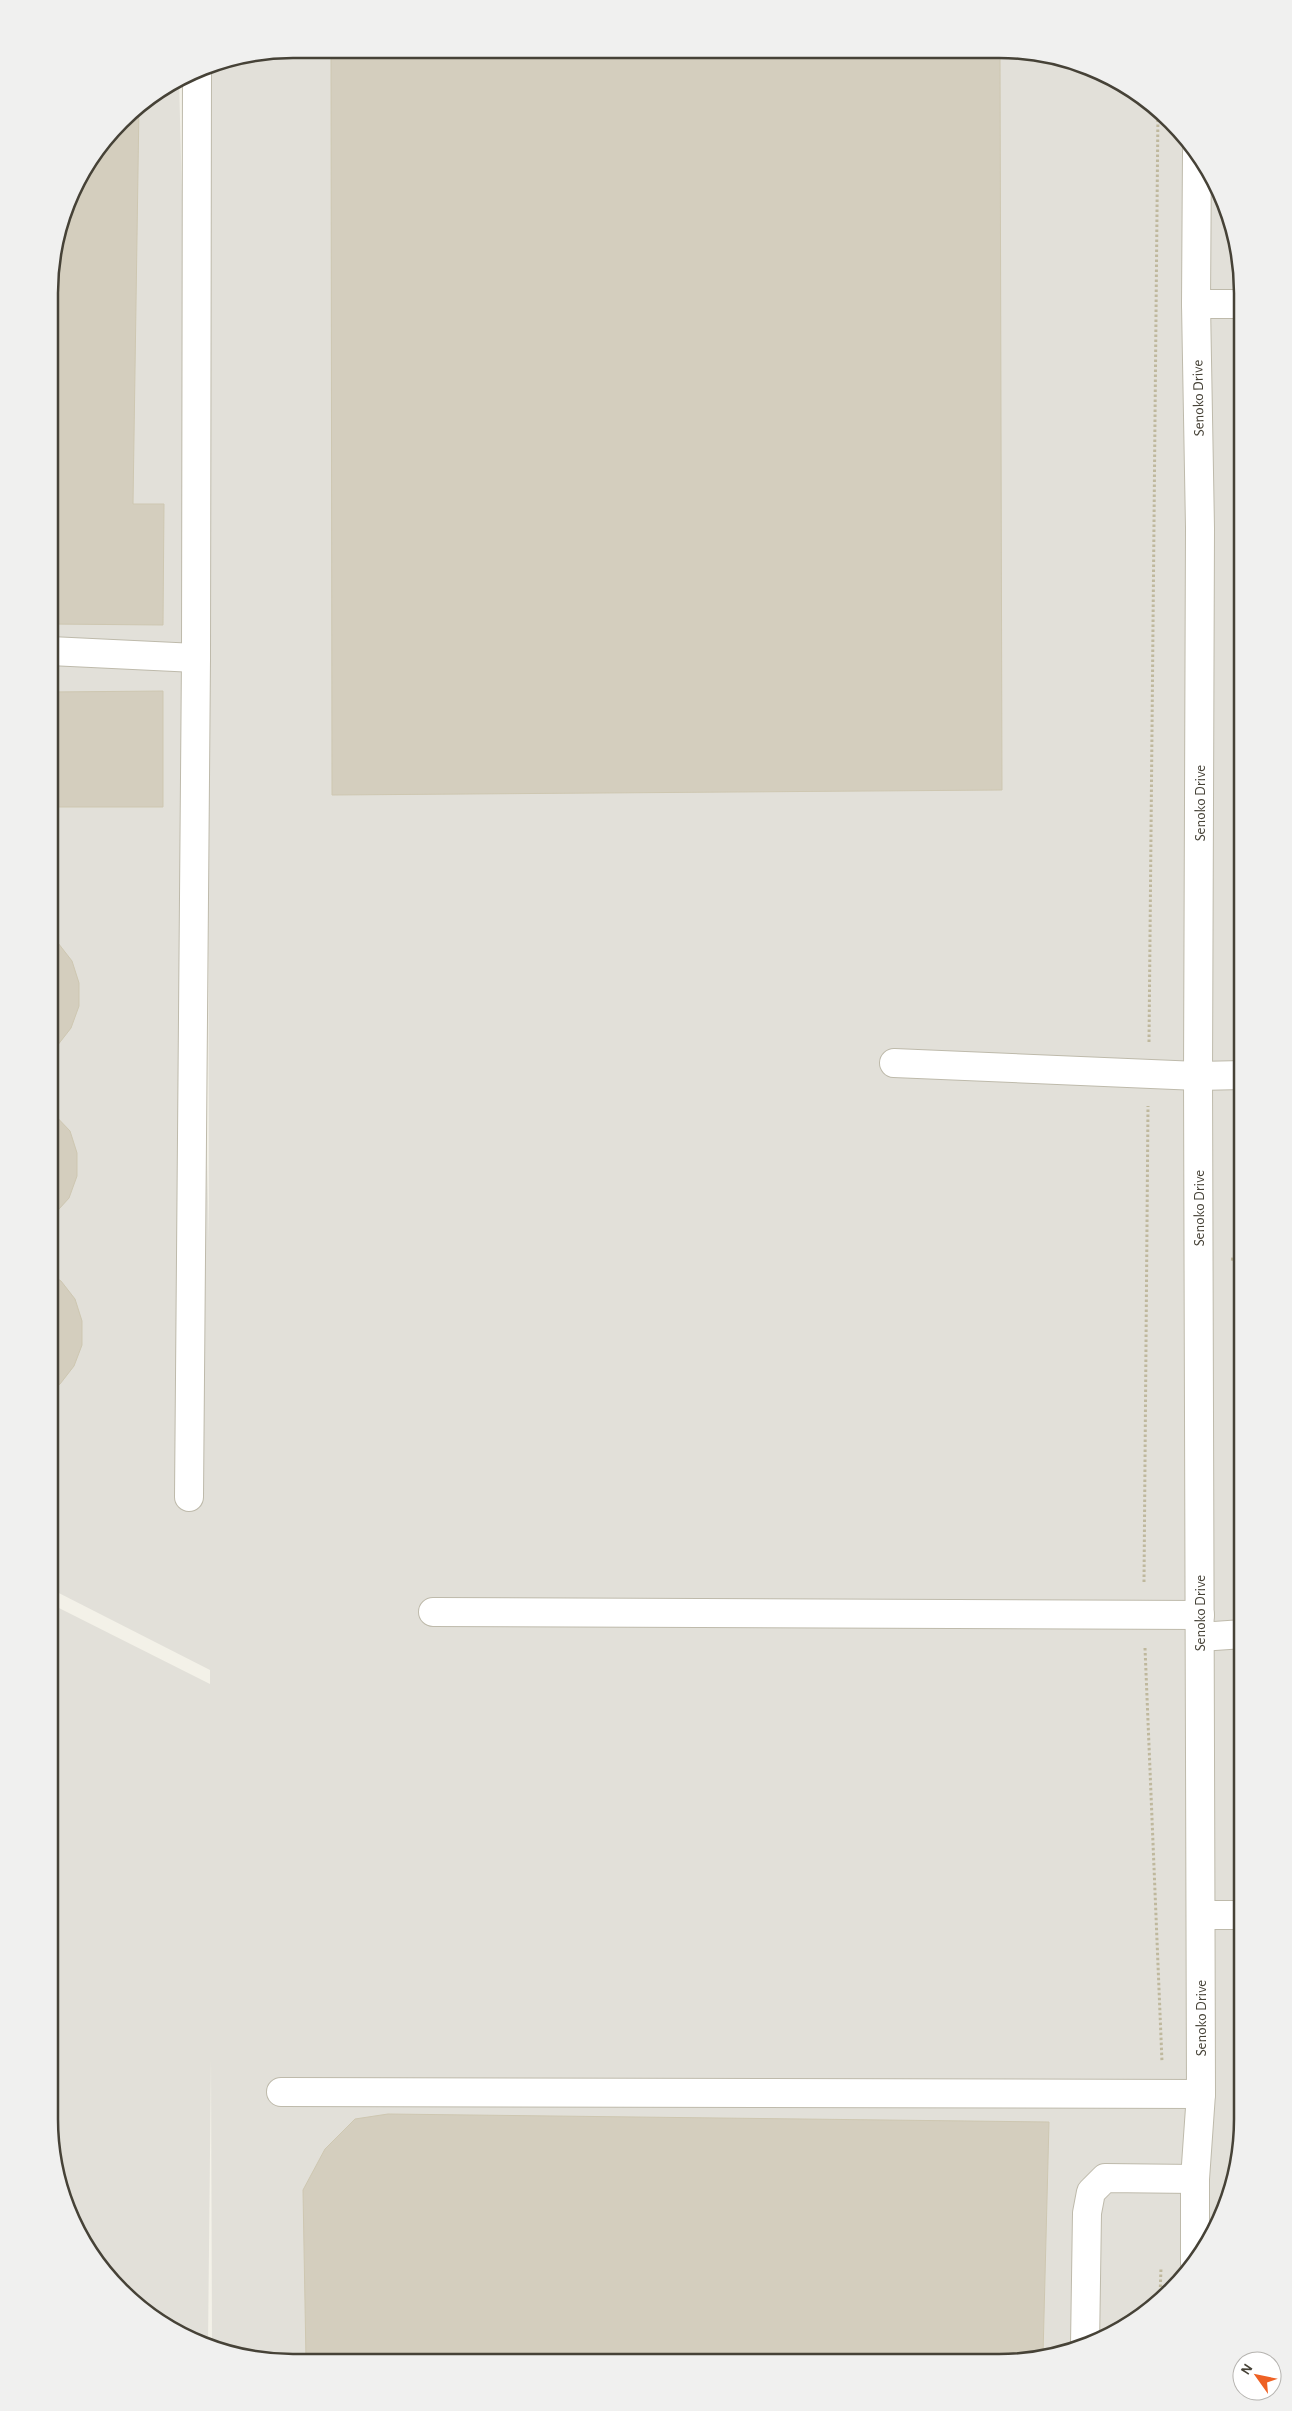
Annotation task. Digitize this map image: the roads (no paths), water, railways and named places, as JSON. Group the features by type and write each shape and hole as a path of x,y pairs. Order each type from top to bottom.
{"street":[{"path":"189,1497 196,658 196,78"},
{"name":"Senoko Drive","path":"1195,2249 1195,2179 1201,2094 1198,1076 1200,528 1196,304 1197,165"},
{"path":"1196,304 1234,304"},
{"path":"58,651 196,658"},
{"path":"894,1063 1198,1076 1234,1075"},
{"path":"433,1612 1143,1615 1234,1632"},
{"path":"1201,1915 1234,1915"},
{"path":"281,2092 1201,2094"},
{"path":"1085,2337 1087,2213 1091,2192 1105,2178 1195,2179"}]}
